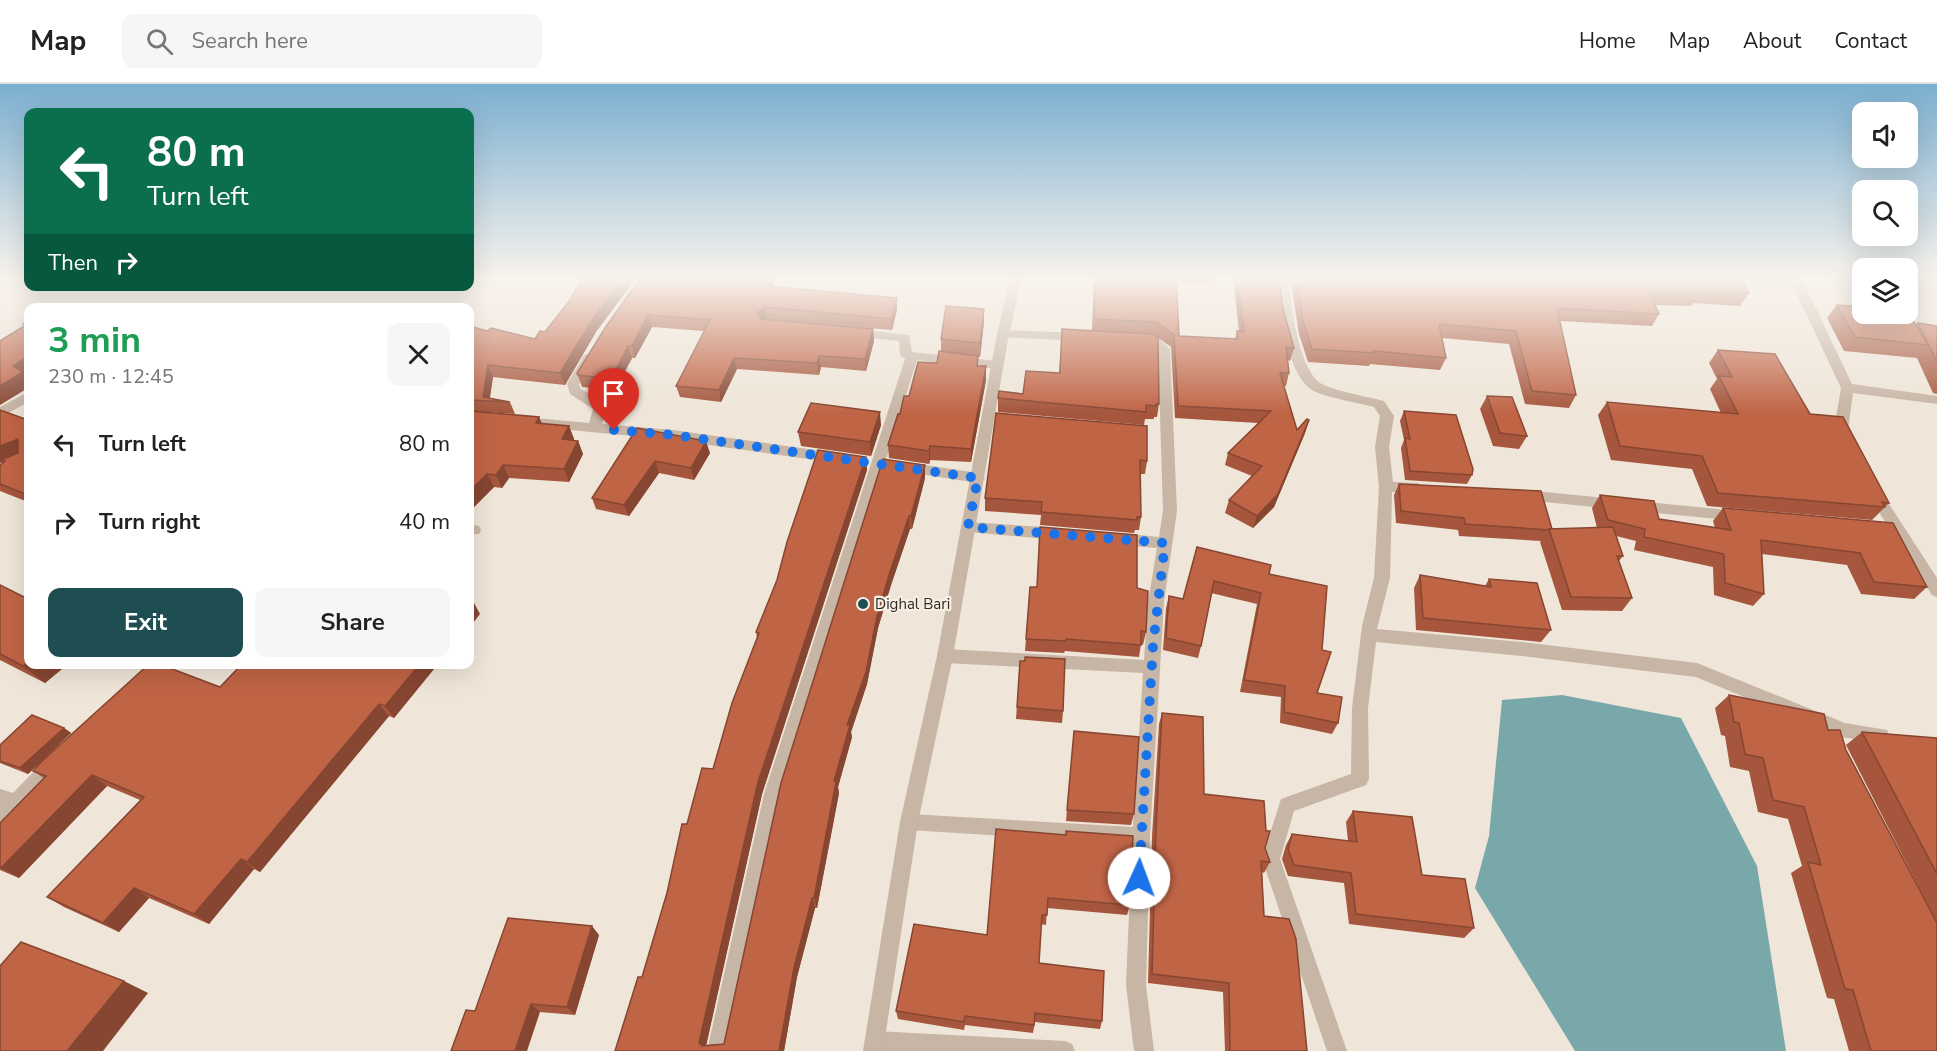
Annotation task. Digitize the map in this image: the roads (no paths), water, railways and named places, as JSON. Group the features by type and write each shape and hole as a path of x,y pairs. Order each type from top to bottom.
{"street":[{"path":"1006,322 998,364 994,419 978,478 945,656 909,822 874,1046 1065,1051"},
{"path":"1289,322 1303,373 1317,387 1379,404 1387,416 1382,447 1386,487 1382,578 1369,635 1360,708 1360,779 1287,805 1271,859 1337,1051"},
{"path":"1817,322 1847,388 1841,430 1851,451"},
{"path":"836,332 905,339 906,355 998,364"},
{"path":"1003,334 1096,338"},
{"path":"1119,339 1154,341 1164,349 1160,433 1170,511 1156,602 1141,836 1136,985 1144,1051"},
{"path":"594,428 600,408 575,391 573,384 596,344"},
{"path":"717,1051 773,794 865,461 912,356"},
{"path":"1847,388 1937,400"},
{"path":"0,413 24,398"},
{"path":"518,422 673,435 978,478"},
{"path":"1868,482 1937,591"},
{"path":"1386,487 1438,490"},
{"path":"1506,493 1752,518"},
{"path":"968,527 1072,536"},
{"path":"1875,527 1896,529"},
{"path":"1107,538 1165,543"},
{"path":"1369,635 1522,649 1697,669 1844,730 1896,737"},
{"path":"945,656 1151,667"},
{"path":"1834,746 1831,734 1844,730"},
{"path":"0,819 7,800 67,751"},
{"path":"909,822 1141,836"}],"water":[{"path":"1562,695 1681,718 1757,866 1786,1051 1575,1051 1475,888 1489,836 1502,700"}],"place":[{"name":"Dighal Bari","path":"863,604"}]}
